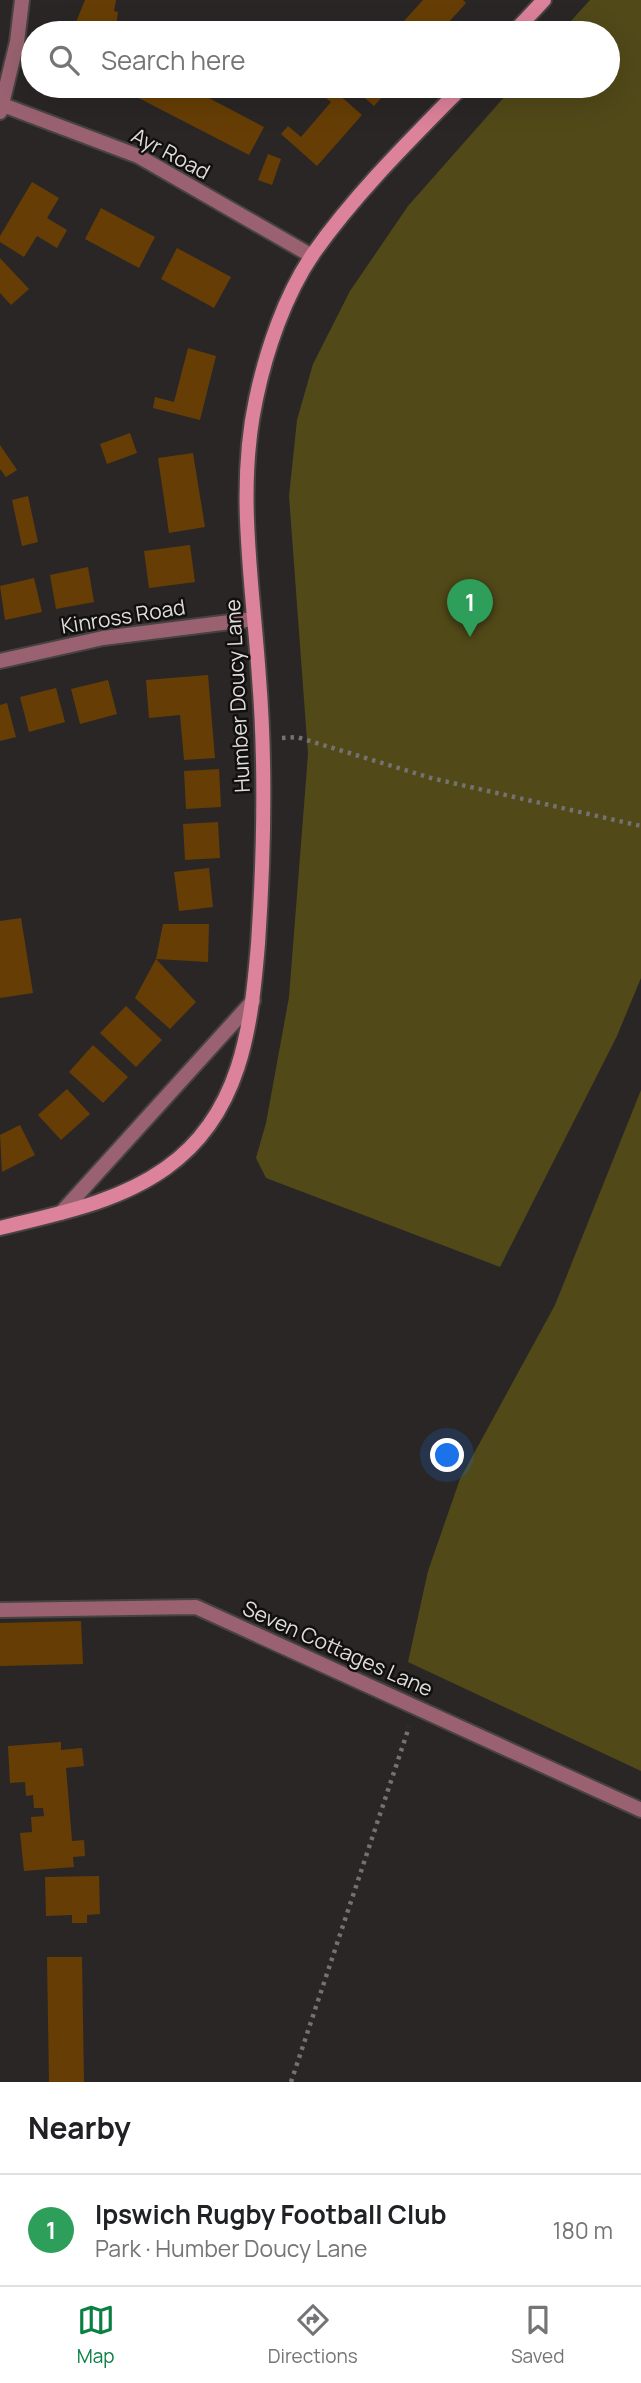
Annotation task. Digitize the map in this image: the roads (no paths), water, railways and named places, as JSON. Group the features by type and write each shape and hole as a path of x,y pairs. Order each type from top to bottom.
{"street":[{"path":"1,108 22,0"},
{"path":"524,21 544,0"},
{"name":"Humber Doucy Lane","path":"0,1228 61,1213 133,1188 166,1168 203,1133 224,1103 237,1074 248,1037 253,1001 264,826 263,738 246,531 249,443 267,356 312,256 373,180 452,98"},
{"name":"Ayr Road","path":"1,108 138,156 312,256"},
{"name":"Kinross Road","path":"0,661 103,638 254,619"},
{"path":"61,1213 253,1001"},
{"name":"Seven Cottages Lane","path":"0,1610 196,1606 641,1810"}],"place":[{"name":"Ipswich Rugby Football Club","path":"470,637"}]}
